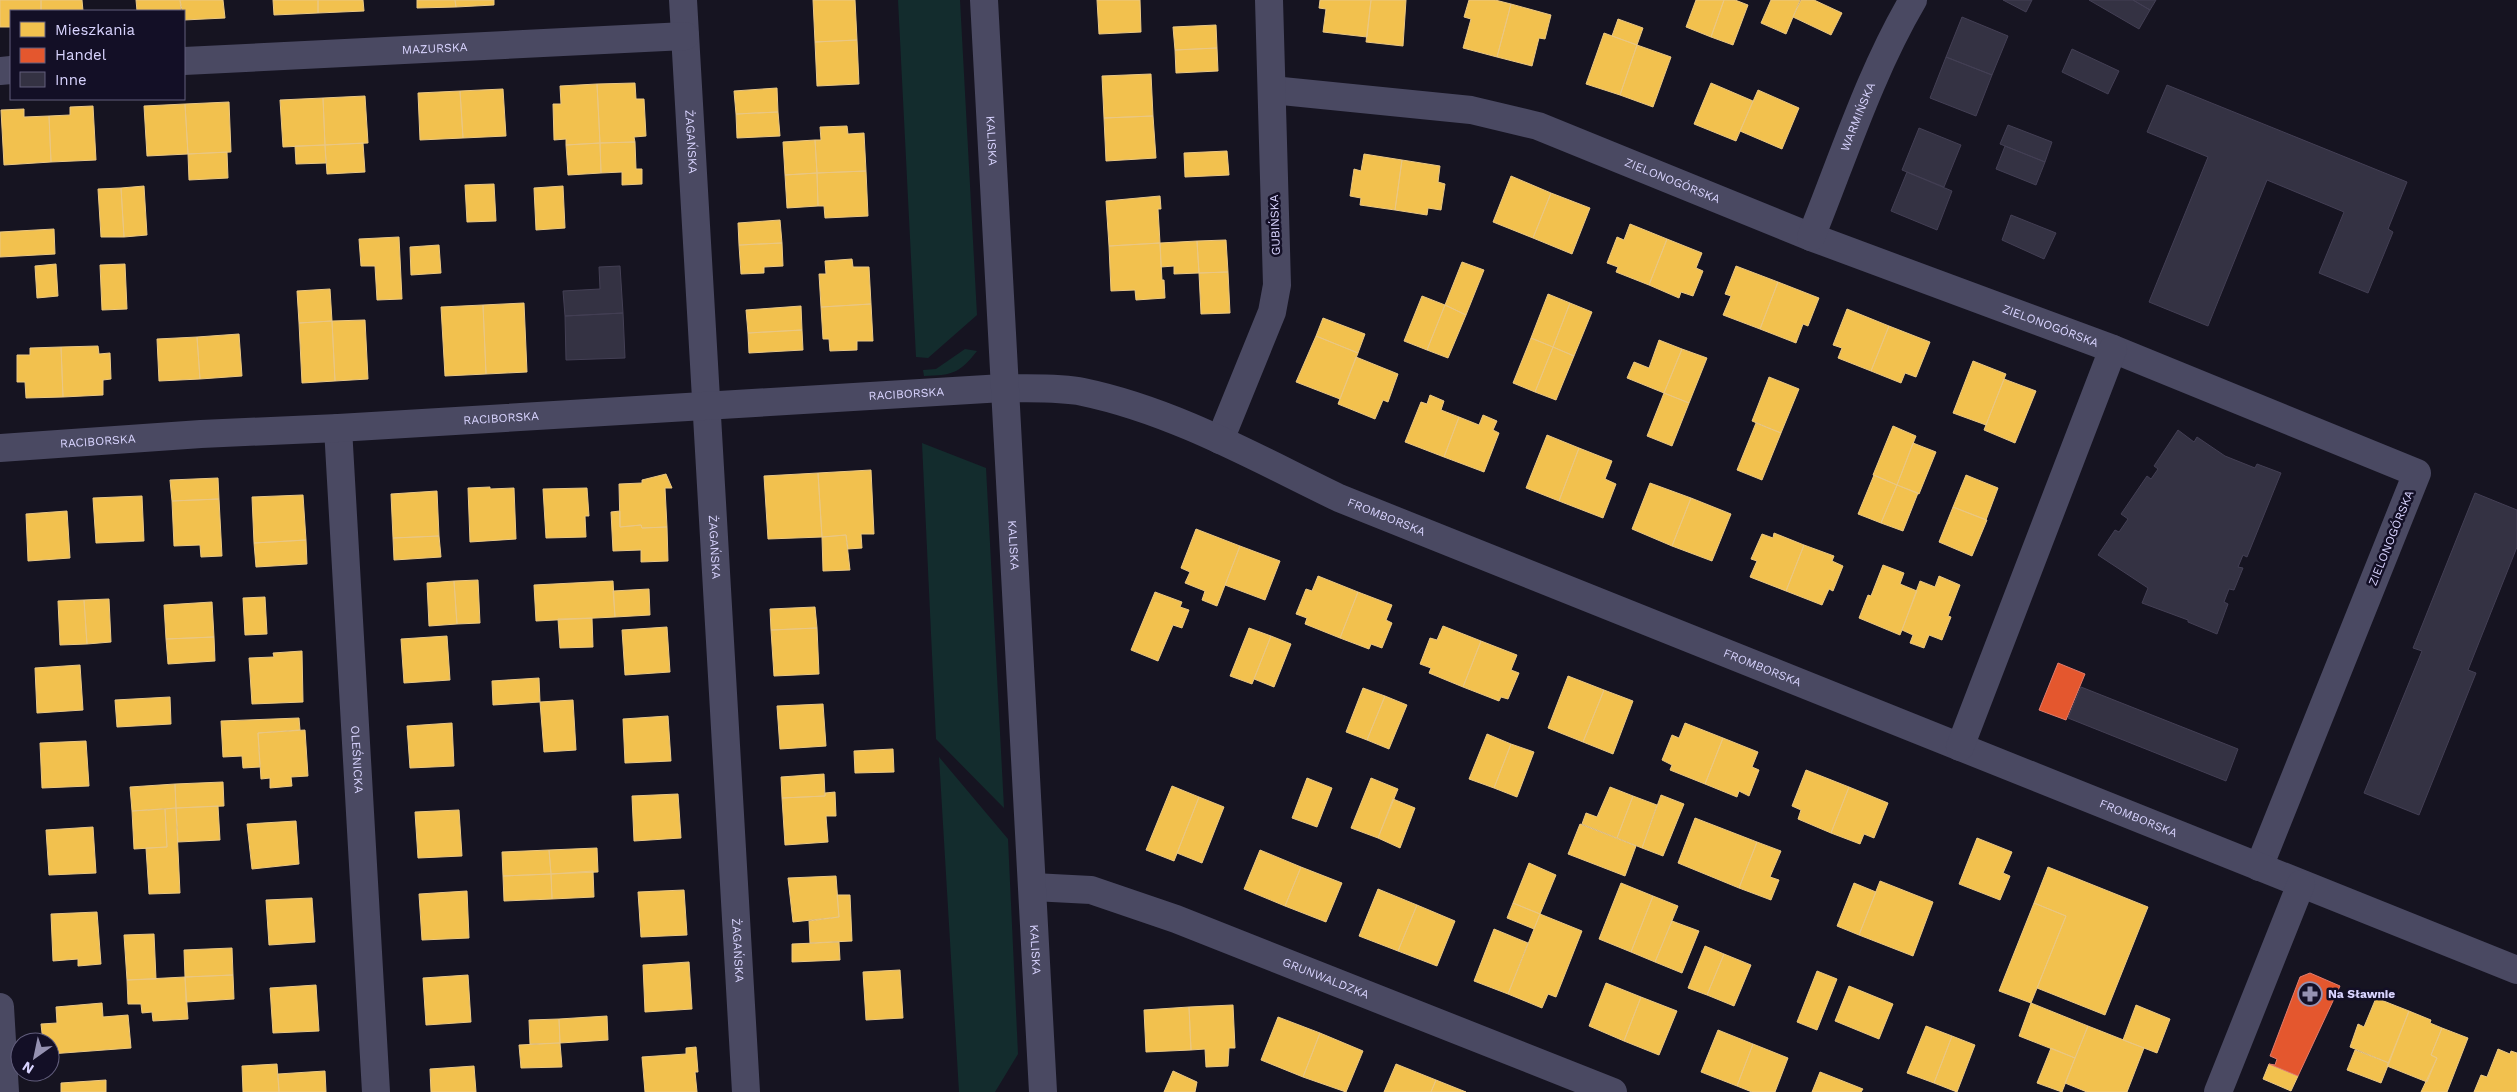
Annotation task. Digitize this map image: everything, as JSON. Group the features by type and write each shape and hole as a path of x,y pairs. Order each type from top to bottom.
{"street":[{"name":"ŻAGAŃSKA","path":"683,0 746,1092"},
{"name":"KALISKA","path":"984,0 1003,388 1033,887 1043,1092"},
{"name":"GUBIŃSKA","path":"1220,440 1272,312 1277,285 1269,0"},
{"name":"WARMIŃSKA","path":"1812,237 1878,71 1900,22 1913,0"},
{"name":"MAZURSKA","path":"185,61 685,36"},
{"name":"ZIELONOGÓRSKA","path":"1272,90 1471,110 1538,126 1812,237 2113,349 2417,473 2259,866"},
{"path":"1960,747 2113,349"},
{"name":"RACIBORSKA","path":"0,448 201,434 706,407 1003,388"},
{"name":"FROMBORSKA","path":"1003,388 1090,394 1171,418 1339,498 2517,970"},
{"name":"OLEŚNICKA","path":"338,428 376,1092"},
{"path":"2218,1092 2301,884"},
{"name":"GRUNWALDZKA","path":"1033,887 1091,890 1168,917 1613,1092"},
{"path":"0,1008 5,1092"}],"green space":[{"path":"898,0 960,0 977,315 928,358 916,357"},
{"path":"965,349 977,351 960,369 948,374 924,376 923,370 936,369"},
{"path":"922,443 986,468 1004,808 936,739"},
{"path":"939,757 1008,839 1018,1054 995,1092 959,1092"}],"building: Mieszkania":[{"path":"0,0 41,0 41,10 10,10 10,27 0,27"},
{"path":"41,0 82,0 83,10 41,10"},
{"path":"136,0 180,0 181,10 137,10"},
{"path":"180,0 223,0 225,18 185,20 185,10 182,10"},
{"path":"273,0 318,0 318,13 274,15"},
{"path":"318,0 363,0 364,11 318,13"},
{"path":"417,0 455,0 456,7 417,8"},
{"path":"455,0 494,0 494,5 456,7"},
{"path":"813,0 855,0 857,40 815,42"},
{"path":"1097,0 1140,0 1141,32 1099,34"},
{"path":"1320,0 1371,0 1367,37 1323,32 1326,9 1319,8"},
{"path":"1371,0 1406,0 1403,46 1366,42"},
{"path":"1469,0 1495,0 1511,4 1497,57 1463,48 1471,19 1464,17"},
{"path":"1696,0 1724,0 1711,37 1686,27"},
{"path":"1724,0 1735,0 1748,5 1733,45 1711,37"},
{"path":"1771,0 1800,0 1786,34 1761,23"},
{"path":"1801,0 1814,0 1842,13 1831,35 1793,17"},
{"path":"1511,4 1551,15 1545,39 1539,38 1532,66 1497,57"},
{"path":"1618,19 1643,28 1637,45 1612,36"},
{"path":"1216,25 1217,48 1175,50 1173,27"},
{"path":"1604,33 1637,45 1620,95 1586,84"},
{"path":"857,40 859,84 817,86 815,42"},
{"path":"1637,45 1671,57 1653,107 1620,95"},
{"path":"1217,48 1218,71 1176,73 1175,50"},
{"path":"1151,74 1153,116 1104,118 1102,76"},
{"path":"635,83 636,99 644,99 646,136 634,137 635,142 600,143 597,84"},
{"path":"1711,83 1753,101 1736,141 1694,124"},
{"path":"597,84 600,143 566,145 566,139 554,140 553,104 561,104 560,86"},
{"path":"777,88 778,112 736,114 734,91"},
{"path":"503,89 506,136 463,138 460,91"},
{"path":"1758,90 1799,108 1782,149 1740,131"},
{"path":"460,91 463,138 420,140 418,93"},
{"path":"365,96 368,143 325,145 323,98"},
{"path":"323,98 325,145 283,147 280,100"},
{"path":"229,102 231,152 188,154 185,104"},
{"path":"185,104 188,154 147,156 144,106"},
{"path":"93,106 96,160 51,162 49,116 70,115 70,107"},
{"path":"24,109 24,117 49,116 51,162 4,165 1,110"},
{"path":"778,112 780,136 737,138 736,114"},
{"path":"1153,116 1156,158 1106,161 1104,118"},
{"path":"847,126 848,134 864,133 866,171 817,173 815,140 821,140 820,127"},
{"path":"815,140 817,173 785,175 783,142"},
{"path":"635,142 636,169 642,169 642,184 622,185 622,172 601,173 600,143"},
{"path":"363,143 365,172 327,174 325,145"},
{"path":"600,143 601,173 568,175 566,145"},
{"path":"325,145 326,163 296,164 295,146"},
{"path":"1227,151 1229,175 1185,177 1184,153"},
{"path":"227,152 228,178 189,180 188,154"},
{"path":"1364,154 1402,160 1395,210 1360,205 1361,198 1350,196 1354,169 1361,171"},
{"path":"1402,160 1440,166 1438,182 1445,184 1441,210 1428,208 1427,215 1395,210"},
{"path":"866,171 868,216 825,218 824,206 818,206 817,173"},
{"path":"817,173 818,206 787,208 785,175"},
{"path":"1511,176 1551,193 1533,238 1493,222"},
{"path":"494,184 496,221 467,222 465,185"},
{"path":"144,186 147,235 124,237 121,188"},
{"path":"563,186 565,228 536,230 534,188"},
{"path":"121,188 124,237 101,237 98,189"},
{"path":"1551,193 1590,208 1572,254 1533,238"},
{"path":"1160,196 1161,209 1158,209 1160,243 1109,246 1106,201"},
{"path":"780,220 782,243 739,245 738,223"},
{"path":"1630,224 1667,239 1649,285 1616,272 1618,267 1607,263 1617,237 1624,240"},
{"path":"54,229 55,254 0,257 0,232"},
{"path":"399,237 402,299 377,300 375,266 361,266 359,239"},
{"path":"1667,239 1702,253 1696,268 1703,271 1693,296 1681,292 1679,298 1649,285"},
{"path":"1226,240 1228,272 1199,273 1197,241"},
{"path":"1197,241 1199,273 1174,274 1174,266 1161,267 1160,243"},
{"path":"782,243 783,266 764,267 764,273 741,274 739,245"},
{"path":"1160,243 1165,298 1136,300 1135,290 1111,291 1109,246"},
{"path":"439,245 441,273 411,275 410,247"},
{"path":"852,259 853,267 869,267 871,304 821,307 819,274 826,274 825,261"},
{"path":"1462,262 1484,270 1466,315 1445,305"},
{"path":"56,264 58,296 37,298 35,266"},
{"path":"125,264 127,309 102,310 100,265"},
{"path":"1736,266 1778,282 1760,329 1723,315 1731,296 1725,294"},
{"path":"1228,272 1230,313 1201,314 1199,273"},
{"path":"1778,282 1819,298 1808,326 1803,324 1796,343 1760,329"},
{"path":"330,289 332,321 299,323 297,291"},
{"path":"1548,294 1570,303 1553,347 1531,338"},
{"path":"1422,296 1445,305 1427,350 1404,341"},
{"path":"524,303 527,372 486,374 483,305"},
{"path":"1570,303 1592,312 1574,356 1553,347"},
{"path":"871,304 873,341 857,341 857,350 830,351 829,339 823,339 821,307"},
{"path":"483,305 486,374 445,376 441,307"},
{"path":"1445,305 1466,315 1448,358 1427,350"},
{"path":"801,306 802,330 748,333 746,310"},
{"path":"1847,309 1889,326 1871,371 1838,358 1842,348 1833,345"},
{"path":"1323,318 1365,334 1358,353 1316,336"},
{"path":"365,320 368,379 335,381 332,321"},
{"path":"332,321 335,381 302,383 299,323"},
{"path":"1889,326 1930,342 1916,377 1905,373 1901,383 1871,371"},
{"path":"802,330 803,350 749,353 748,333"},
{"path":"239,334 242,376 200,379 197,337"},
{"path":"1316,336 1358,353 1340,399 1296,382"},
{"path":"197,337 200,379 159,381 157,339"},
{"path":"1531,338 1553,347 1535,392 1513,383"},
{"path":"1659,340 1682,349 1664,393 1627,378 1634,362 1649,368"},
{"path":"98,346 99,354 110,353 111,379 103,380 103,395 63,397 61,347"},
{"path":"61,347 63,397 26,398 25,382 17,382 17,355 30,355 30,348"},
{"path":"1553,347 1574,356 1556,400 1535,392"},
{"path":"1682,349 1707,358 1689,403 1664,393"},
{"path":"1356,357 1398,374 1388,402 1383,400 1375,419 1338,404"},
{"path":"1973,361 2006,374 1986,425 1953,413"},
{"path":"1769,377 1799,389 1781,433 1752,421"},
{"path":"2004,379 2036,391 2015,443 1984,430"},
{"path":"1664,393 1689,403 1672,446 1647,436"},
{"path":"1430,395 1444,401 1441,410 1459,417 1444,457 1405,442 1421,402 1427,404"},
{"path":"1483,415 1497,421 1493,430 1499,433 1484,472 1444,457 1459,417 1479,425"},
{"path":"1756,423 1781,433 1762,480 1737,470"},
{"path":"1893,426 1916,436 1897,485 1873,475"},
{"path":"1547,435 1579,448 1559,501 1526,488"},
{"path":"1913,443 1936,452 1919,494 1897,485"},
{"path":"1579,448 1612,461 1605,479 1616,484 1603,518 1559,501"},
{"path":"871,470 874,534 861,534 862,548 848,549 846,535 822,537 818,473"},
{"path":"818,473 822,537 768,539 764,476"},
{"path":"666,474 672,488 665,488 667,527 642,528 641,525 620,527 619,484 642,483 642,480"},
{"path":"1874,475 1897,485 1881,523 1858,514"},
{"path":"1966,475 1998,488 1986,520 1953,507"},
{"path":"218,478 219,499 172,501 170,480"},
{"path":"1650,483 1691,498 1672,546 1632,529"},
{"path":"1897,485 1918,493 1903,531 1881,523"},
{"path":"490,487 490,489 514,488 516,539 470,542 468,488"},
{"path":"587,488 589,516 585,516 586,537 546,538 543,489"},
{"path":"437,491 439,536 393,538 391,494"},
{"path":"303,495 306,540 254,543 252,497"},
{"path":"142,496 144,541 96,543 93,498"},
{"path":"1691,498 1731,514 1712,561 1672,546"},
{"path":"219,499 222,556 201,557 200,545 174,546 172,501"},
{"path":"1953,507 1987,520 1972,556 1939,542"},
{"path":"67,511 70,558 28,561 26,514"},
{"path":"620,511 620,527 641,525 642,528 667,527 668,561 641,562 641,550 613,551 611,512"},
{"path":"1196,529 1240,546 1217,606 1202,600 1205,591 1185,583 1190,572 1181,568"},
{"path":"1774,533 1804,545 1786,591 1750,577 1757,561 1751,559 1762,534 1773,538"},
{"path":"846,535 850,570 823,571 822,537"},
{"path":"439,536 441,557 394,560 393,538"},
{"path":"306,540 307,564 256,567 254,543"},
{"path":"1804,545 1834,556 1832,561 1843,566 1833,591 1829,589 1822,605 1786,591"},
{"path":"1240,546 1280,561 1265,600 1225,585"},
{"path":"1883,565 1904,573 1900,584 1917,591 1900,635 1859,618 1868,595 1871,596"},
{"path":"1318,576 1358,592 1340,638 1305,624 1307,618 1296,614 1306,589 1312,591"},
{"path":"1939,576 1960,585 1948,616 1951,617 1942,640 1929,635 1924,648 1910,643 1913,635 1902,630 1920,581 1935,587"},
{"path":"478,580 480,623 457,624 454,581"},
{"path":"454,581 457,624 429,626 427,583"},
{"path":"613,581 615,617 536,621 534,585"},
{"path":"649,589 650,615 615,617 613,591"},
{"path":"1155,592 1182,602 1180,607 1189,610 1182,628 1173,625 1158,661 1131,650"},
{"path":"1358,592 1392,605 1386,620 1392,623 1382,648 1371,644 1369,649 1340,638"},
{"path":"265,597 267,634 245,635 243,598"},
{"path":"109,599 111,642 87,644 84,600"},
{"path":"84,600 87,644 60,645 58,601"},
{"path":"212,602 214,637 166,639 164,605"},
{"path":"815,607 817,628 771,630 770,609"},
{"path":"592,618 593,647 560,648 558,619"},
{"path":"1443,626 1481,641 1463,687 1429,673 1431,668 1420,664 1430,638 1437,640"},
{"path":"667,627 670,672 625,675 622,630"},
{"path":"817,628 819,674 774,676 771,630"},
{"path":"1249,628 1271,636 1252,684 1230,676"},
{"path":"447,636 450,680 404,683 401,639"},
{"path":"1271,636 1291,644 1274,687 1254,679"},
{"path":"214,637 215,661 168,664 166,639"},
{"path":"1481,641 1517,655 1511,670 1519,673 1508,699 1501,697 1499,701 1463,687"},
{"path":"302,651 303,702 252,704 249,658 274,657 273,653"},
{"path":"80,665 83,710 37,713 35,668"},
{"path":"1568,676 1604,690 1583,742 1548,728"},
{"path":"539,678 540,702 493,705 492,681"},
{"path":"1363,688 1385,696 1367,740 1346,732"},
{"path":"1604,690 1633,701 1613,754 1583,742"},
{"path":"1385,696 1407,705 1389,749 1367,740"},
{"path":"170,697 171,724 117,727 115,700"},
{"path":"573,700 576,750 544,752 540,702"},
{"path":"823,704 826,746 780,749 777,706"},
{"path":"668,716 671,761 625,763 623,719"},
{"path":"299,718 300,730 258,733 260,767 243,768 242,756 223,757 221,721"},
{"path":"452,723 454,766 410,768 407,726"},
{"path":"1685,723 1723,738 1705,784 1670,770 1672,765 1662,760 1672,735 1679,738"},
{"path":"305,730 308,776 291,777 292,786 270,788 270,778 261,779 258,733"},
{"path":"1487,734 1511,744 1494,788 1469,779"},
{"path":"1723,738 1758,752 1752,767 1759,770 1749,796 1739,791 1737,797 1705,784"},
{"path":"86,741 89,786 42,788 40,743"},
{"path":"1511,744 1534,752 1517,797 1494,788"},
{"path":"893,749 894,772 855,773 854,751"},
{"path":"1806,770 1849,787 1831,833 1798,819 1801,810 1792,806"},
{"path":"824,774 825,796 782,798 781,777"},
{"path":"1307,778 1332,788 1317,827 1292,818"},
{"path":"1371,778 1398,789 1378,838 1351,828"},
{"path":"223,782 224,806 176,808 175,784"},
{"path":"175,784 176,808 132,811 130,787"},
{"path":"1172,786 1199,797 1174,861 1146,850"},
{"path":"1610,787 1633,796 1617,838 1582,824 1586,813 1597,817"},
{"path":"1849,787 1888,803 1874,838 1864,834 1860,844 1831,833"},
{"path":"835,792 836,816 826,816 828,842 785,845 782,798 825,796 825,793"},
{"path":"678,794 681,838 634,841 632,796"},
{"path":"1661,795 1684,804 1663,856 1642,848"},
{"path":"1633,796 1657,805 1642,848 1617,838"},
{"path":"1199,797 1224,807 1202,863 1177,853"},
{"path":"1393,799 1415,808 1400,848 1378,838"},
{"path":"218,806 220,840 178,842 176,808"},
{"path":"176,808 180,893 149,894 146,848 167,847 165,809"},
{"path":"165,809 167,847 134,849 132,811"},
{"path":"459,810 462,856 418,858 415,812"},
{"path":"1695,818 1757,842 1739,888 1678,863"},
{"path":"296,821 299,864 252,869 247,824"},
{"path":"1580,824 1636,846 1625,876 1568,854"},
{"path":"93,827 96,873 49,875 46,830"},
{"path":"1977,838 2012,852 2003,873 2010,876 2000,900 1959,884"},
{"path":"1757,842 1781,851 1770,877 1779,880 1771,900 1739,888"},
{"path":"597,848 598,872 551,874 549,850"},
{"path":"549,850 551,874 503,876 502,852"},
{"path":"1260,850 1301,867 1285,906 1244,889"},
{"path":"1529,863 1556,875 1540,914 1513,903"},
{"path":"1301,867 1342,883 1326,922 1285,906"},
{"path":"2048,867 2148,907 2105,1015 2037,988 2066,916 2034,903"},
{"path":"593,871 594,897 552,899 551,874"},
{"path":"551,874 552,899 504,901 503,876"},
{"path":"836,876 839,917 793,922 788,878"},
{"path":"1880,881 1933,902 1913,956 1859,935"},
{"path":"1621,883 1653,896 1631,952 1599,939"},
{"path":"1854,883 1876,892 1859,935 1837,926"},
{"path":"1378,889 1417,905 1398,951 1359,936"},
{"path":"684,890 687,935 641,937 638,892"},
{"path":"467,891 469,938 422,940 419,894"},
{"path":"837,895 850,895 852,941 810,943 809,921 839,917"},
{"path":"1653,896 1678,906 1655,962 1631,952"},
{"path":"312,898 315,942 269,945 266,900"},
{"path":"1513,903 1540,914 1534,929 1507,918"},
{"path":"2034,903 2066,916 2031,1003 1999,991"},
{"path":"1417,905 1455,921 1437,966 1398,951"},
{"path":"97,912 101,964 78,966 78,959 53,961 51,914"},
{"path":"1540,914 1582,931 1556,997 1548,994 1542,1008 1508,994"},
{"path":"1672,921 1699,931 1682,973 1655,962"},
{"path":"1494,929 1528,943 1508,994 1474,981"},
{"path":"154,934 156,979 127,980 124,935"},
{"path":"839,942 840,960 792,962 792,944"},
{"path":"1705,946 1724,954 1707,995 1688,988"},
{"path":"232,948 233,975 185,977 184,950"},
{"path":"1724,954 1751,965 1734,1006 1707,995"},
{"path":"689,962 692,1009 645,1012 643,965"},
{"path":"900,970 903,1018 866,1020 863,972"},
{"path":"1817,971 1837,979 1817,1030 1797,1022"},
{"path":"233,975 234,999 186,1002 185,977"},
{"path":"468,975 471,1022 426,1025 423,978"},
{"path":"185,977 188,1019 153,1021 152,1012 142,1013 141,1004 128,1004 127,980"},
{"path":"1606,983 1641,997 1624,1041 1589,1026"},
{"path":"316,985 319,1031 273,1033 270,988"},
{"path":"1849,986 1893,1004 1879,1039 1835,1021"},
{"path":"1641,997 1677,1011 1659,1055 1624,1041"},
{"path":"2376,998 2409,1011 2389,1063 2350,1047 2358,1024 2364,1027"},
{"path":"102,1003 103,1017 128,1015 131,1048 60,1053 60,1032 42,1032 41,1024 57,1023 56,1007"},
{"path":"2031,1003 2088,1026 2075,1058 2019,1036"},
{"path":"1233,1005 1235,1048 1229,1048 1228,1066 1206,1067 1205,1049 1191,1050 1189,1007"},
{"path":"2136,1005 2170,1019 2157,1053 2123,1040"},
{"path":"1189,1007 1191,1050 1146,1052 1144,1010"},
{"path":"2409,1011 2431,1020 2430,1023 2442,1028 2431,1055 2437,1058 2427,1082 2387,1066"},
{"path":"607,1016 608,1040 560,1043 559,1019"},
{"path":"1278,1017 1320,1033 1303,1077 1261,1060"},
{"path":"559,1019 560,1043 530,1044 529,1020"},
{"path":"1926,1026 1952,1036 1934,1083 1907,1073"},
{"path":"2088,1026 2144,1048 2127,1092 2087,1092 2065,1083"},
{"path":"2442,1028 2468,1038 2447,1092 2421,1092 2437,1058 2431,1055"},
{"path":"1718,1030 1753,1044 1737,1086 1701,1072"},
{"path":"1320,1033 1363,1051 1346,1092 1303,1077"},
{"path":"1952,1036 1975,1045 1957,1092 1934,1083"},
{"path":"560,1043 562,1067 521,1068 519,1045"},
{"path":"1753,1044 1788,1058 1775,1092 1752,1092 1737,1086"},
{"path":"696,1047 698,1072 695,1072 697,1092 645,1092 642,1057 686,1054 686,1048"},
{"path":"2051,1048 2075,1058 2062,1092 2037,1083"},
{"path":"2498,1049 2510,1054 2511,1051 2517,1053 2517,1092 2474,1092 2481,1075 2487,1077"},
{"path":"2355,1050 2389,1063 2381,1083 2347,1070"},
{"path":"277,1064 279,1092 243,1092 242,1066"},
{"path":"1396,1064 1436,1080 1431,1092 1384,1092"},
{"path":"2269,1064 2298,1076 2291,1091 2263,1079"},
{"path":"474,1066 476,1092 431,1092 430,1069"},
{"path":"325,1071 326,1092 279,1092 278,1074"},
{"path":"1173,1071 1197,1082 1195,1092 1164,1092"},
{"path":"1820,1072 1863,1089 1861,1092 1812,1092"},
{"path":"106,1080 106,1092 61,1092 61,1083"},
{"path":"1436,1080 1466,1092 1431,1092"}],"building: Handel":[{"path":"2058,663 2085,674 2066,720 2039,710"},
{"path":"2310,973 2340,986 2298,1076 2269,1064 2275,1065 2277,1059 2270,1056 2300,977"}],"building: Inne":[{"path":"2003,0 2032,0 2026,12"},
{"path":"2089,0 2133,0 2150,10 2139,29"},
{"path":"2133,0 2156,0 2150,10"},
{"path":"1962,17 2008,36 1992,75 1946,57"},
{"path":"2072,49 2119,71 2108,94 2062,72"},
{"path":"1946,57 1992,75 1976,116 1930,98"},
{"path":"2167,85 2407,182 2388,229 2393,232 2368,293 2319,273 2344,212 2267,180 2208,326 2149,302 2208,157 2147,132"},
{"path":"2008,125 2052,142 2045,162 2000,144"},
{"path":"1919,128 1961,145 1944,187 1902,170"},
{"path":"2005,146 2045,162 2036,185 1996,169"},
{"path":"1907,172 1952,191 1937,230 1891,211"},
{"path":"2011,215 2056,233 2044,259 2002,240"},
{"path":"620,266 623,313 565,316 563,291 600,289 599,267"},
{"path":"623,313 625,358 566,360 565,316"},
{"path":"2178,430 2194,442 2197,437 2225,456 2255,468 2257,464 2281,473 2247,557 2243,555 2238,567 2243,568 2234,590 2229,589 2224,602 2228,604 2217,634 2188,622 2188,620 2142,603 2148,588 2098,555 2115,530 2119,532 2128,519 2121,514 2147,476 2151,479 2158,469 2154,466"},
{"path":"2475,493 2517,510 2517,547 2468,670 2476,673 2419,815 2364,793 2422,651 2413,648"},
{"path":"2081,687 2238,749 2226,781 2068,718"}],"place":[{"name":"Na Sławnie","path":"2310,994"}]}
